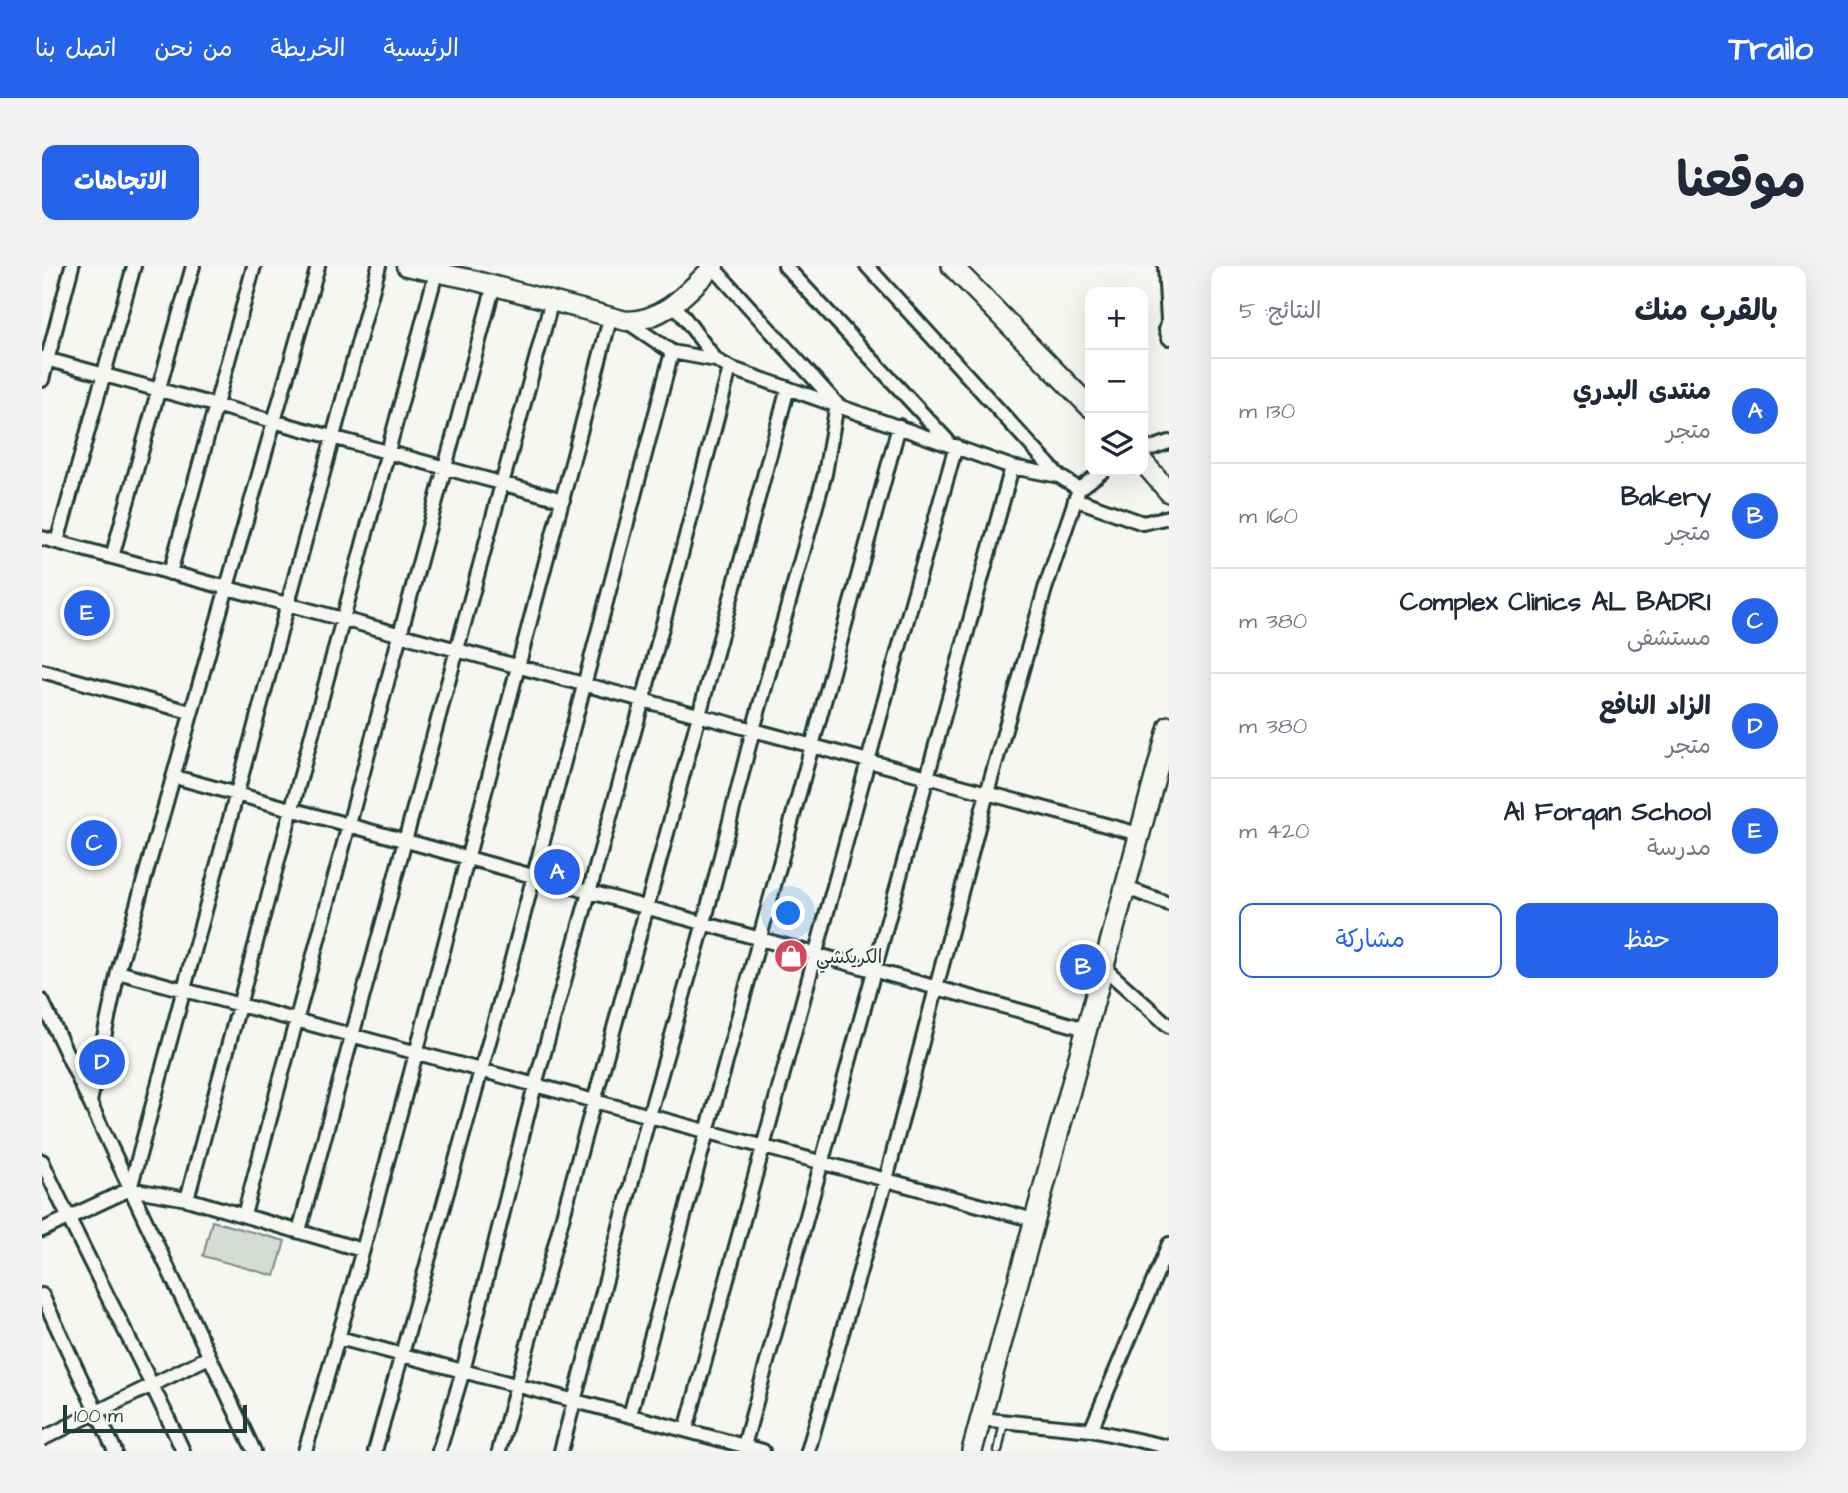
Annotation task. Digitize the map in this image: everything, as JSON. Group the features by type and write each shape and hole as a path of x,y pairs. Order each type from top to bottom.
{"main road":[{"path":"952,266 1085,402"},
{"path":"1148,467 1168,490"},
{"path":"972,1451 1169,726"}],"street":[{"path":"42,380 45,359 72,266"},
{"path":"57,542 134,266"},
{"path":"112,557 193,266"},
{"path":"170,573 254,266"},
{"path":"90,1102 118,972 175,777 272,420 318,266"},
{"path":"130,1189 285,604 379,266"},
{"path":"406,266 494,285 618,320 672,352 716,360 730,368 1012,467 1059,476"},
{"path":"618,320 649,320 674,304 714,266 836,404"},
{"path":"785,266 953,445"},
{"path":"867,266 1077,494 1143,523 1169,517"},
{"path":"1165,266 1169,340"},
{"path":"187,1199 436,273"},
{"path":"244,1215 494,285"},
{"path":"299,1231 552,300"},
{"path":"674,304 716,360"},
{"path":"305,1451 339,1338 563,500 618,320"},
{"path":"375,1451 534,876 672,352"},
{"path":"45,359 563,500"},
{"path":"439,1451 463,1371 535,1085 643,700 730,368"},
{"path":"499,1451 596,1101 697,715 789,388"},
{"path":"561,1451 649,1116 704,923 753,730 825,474 836,404"},
{"path":"630,1415 899,426"},
{"path":"1148,449 1169,442"},
{"path":"686,1430 953,445"},
{"path":"744,1446 872,970 1012,467"},
{"path":"807,1451 886,1180 987,793 1045,589 1077,494 1097,476"},
{"path":"42,538 1139,834"},
{"path":"42,671 191,712"},
{"path":"175,777 1086,1029"},
{"path":"1124,887 1169,904"},
{"path":"1104,968 1169,1026"},
{"path":"118,972 1034,1220"},
{"path":"42,1001 254,1451"},
{"path":"42,1161 68,1218 153,1384 183,1451"},
{"path":"42,1230 130,1189 187,1199 362,1250"},
{"path":"1090,1430 1169,1244"},
{"path":"42,1295 115,1451"},
{"path":"339,1338 763,1451"},
{"path":"49,1451 42,1437 209,1357"},
{"path":"980,1419 1090,1430 1169,1447"}],"lane":[{"path":"998,1451 1004,1422"}],"shaded area":[{"path":"212,1221 285,1241 275,1276 203,1256"}],"place":[{"name":"Al Forqan School","path":"87,613"},
{"name":"Complex Clinics AL BADRI","path":"94,843"},
{"name":"منتدى البدري","path":"557,872"},
{"name":"الكريكشي","path":"791,956"},
{"name":"Bakery","path":"1083,967"},
{"name":"الزاد النافع","path":"102,1062"}]}
